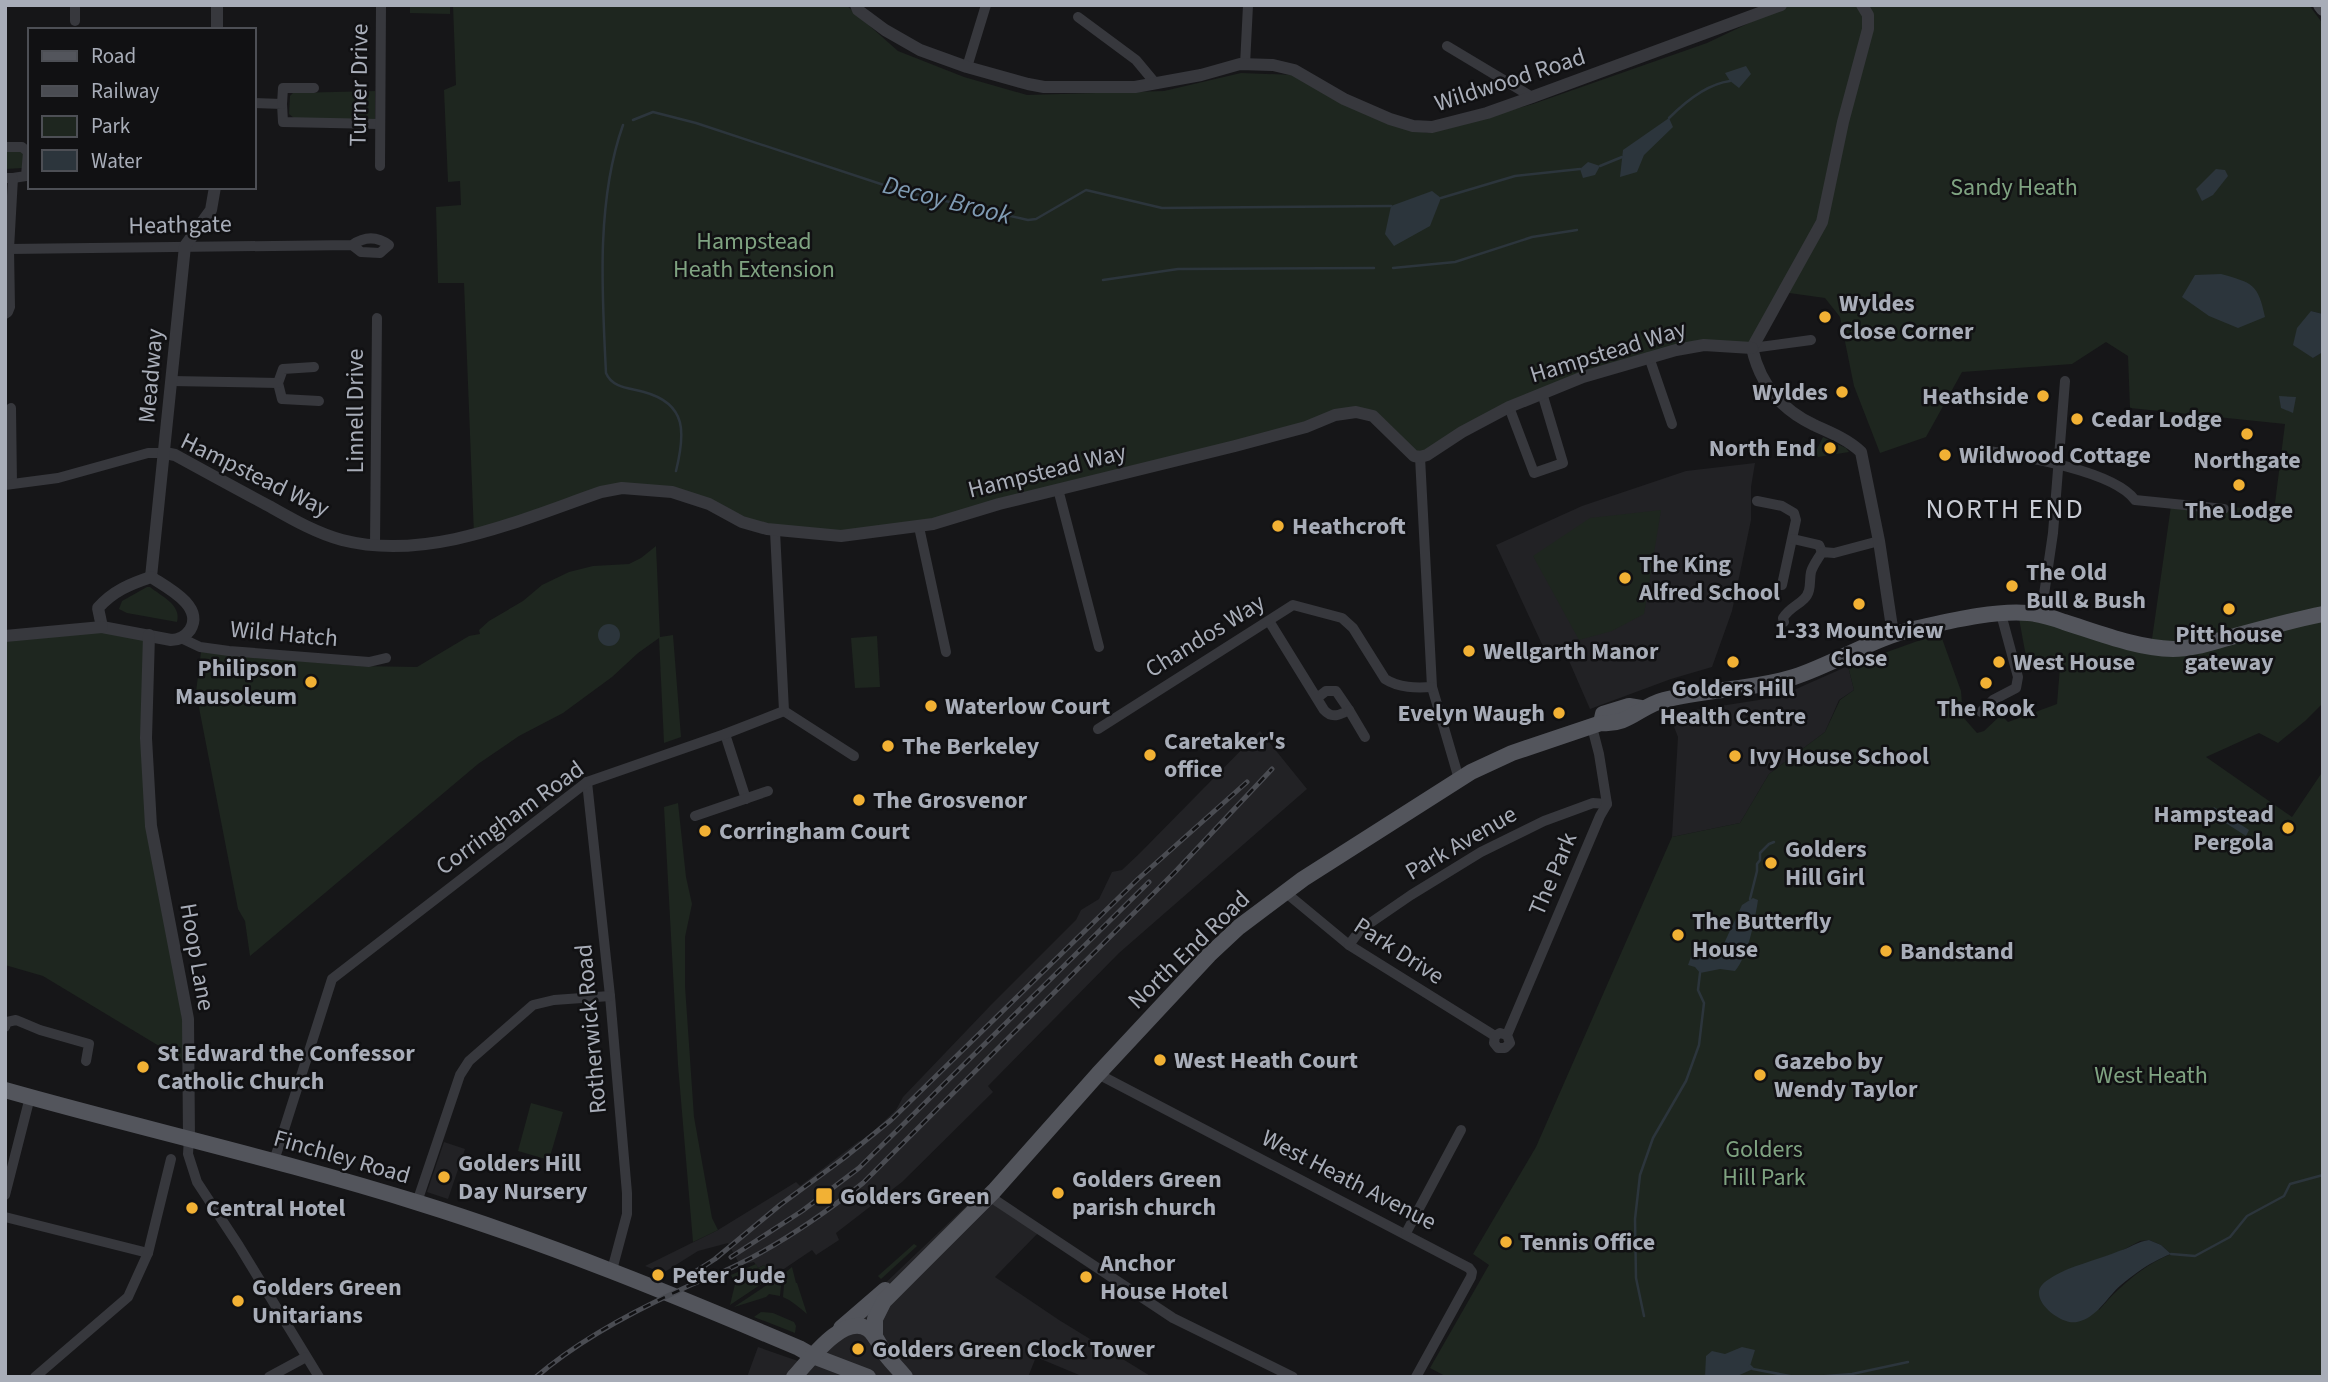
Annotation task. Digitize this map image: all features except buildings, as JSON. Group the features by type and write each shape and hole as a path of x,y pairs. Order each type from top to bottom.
{"main road":[{"name":"North End Road","path":"875,1336 874,1326 884,1301 989,1196 1209,955 1239,927 1285,892 1459,779 1512,753 1597,725 1612,724 1639,714 1642,708 1670,699 1768,685 1798,676 1896,633 2001,614 2027,612 2123,640 2174,649 2199,646 2323,614"},
{"name":"Finchley Road","path":"5,1090 417,1202 612,1270 866,1376 872,1375 883,1365 884,1352"},
{"name":"North End Road","path":"835,1333 937,1246"},
{"path":"794,1377 835,1333 849,1326 867,1328 905,1377"},
{"path":"807,1377 814,1371 845,1368 836,1347 835,1333"}],"street":[{"path":"75,5 75,21"},
{"path":"217,5 217,28"},
{"name":"Turner Drive","path":"380,166 381,5"},
{"name":"Wildwood Road","path":"856,5 858,10 896,37 920,50 967,68 1044,87 1135,87 1245,65 1273,65 1294,70 1344,99 1413,126 1432,127 1488,113 1781,5"},
{"path":"967,68 986,5"},
{"path":"1245,65 1248,5"},
{"path":"1862,5 1868,15 1868,29 1844,117 1822,222 1752,348 1764,383 1785,409 1861,452 1896,633"},
{"path":"1078,17 1136,60 1156,84"},
{"path":"1447,46 1532,97"},
{"path":"314,88 283,88 283,122 380,124"},
{"path":"256,103 282,104"},
{"path":"5,147 22,147 28,152 26,176 9,178 10,307 5,314"},
{"name":"Meadway","path":"150,577 185,246 211,210 215,189"},
{"name":"Heathgate","path":"9,249 352,245"},
{"name":"Linnell Drive","path":"375,546 377,318"},
{"path":"1752,348 1811,340"},
{"name":"Hampstead Way","path":"8,485 58,478 148,453 165,453 175,455 299,523 340,539 375,546 396,548 423,545 474,534 601,492 622,488 679,494 709,504 742,522 775,531 841,536 919,527 1058,489 1225,449 1306,427 1346,412 1373,416 1414,456 1420,457 1509,407 1583,377 1676,349 1704,345 1752,348"},
{"path":"1649,358 1672,424"},
{"path":"314,367 283,369 278,383 282,399 319,401"},
{"path":"171,381 278,383"},
{"path":"2040,615 2053,533 2065,381"},
{"path":"1509,407 1534,473 1563,463 1542,393"},
{"path":"8,485 11,408"},
{"path":"1983,450 2059,464 2128,490 2135,500 2224,509"},
{"path":"1420,457 1432,687 1459,779"},
{"path":"1058,489 1099,647"},
{"path":"1757,501 1782,506 1794,513 1796,520 1793,539 1782,585"},
{"path":"919,527 946,652"},
{"path":"775,531 783,711 854,756"},
{"path":"1793,539 1819,545 1822,552"},
{"path":"1822,552 1834,553 1879,541"},
{"path":"1784,622 1786,612 1804,599 1811,584 1810,575 1822,552"},
{"path":"5,636 102,627 171,640 181,638 192,626 192,619 189,605 150,577 108,596 98,608 102,627"},
{"name":"Chandos Way","path":"1098,729 1293,605 1342,618 1353,628 1385,679 1393,684 1432,687"},
{"path":"1981,712 1993,700 2016,688 2018,684 2001,614"},
{"path":"1269,621 1324,710 1337,716 1349,710"},
{"name":"Hoop Lane","path":"149,635 146,738 151,826 188,1020 188,1154 197,1182 319,1377"},
{"name":"Wild Hatch","path":"181,638 200,647 229,651 369,662 386,658"},
{"path":"1317,698 1326,691 1336,691 1365,737"},
{"name":"Corringham Road","path":"274,1161 332,979 587,782 783,711"},
{"path":"1597,725 1607,804"},
{"path":"725,734 746,799"},
{"name":"Rotherwick Road","path":"587,782 610,996 627,1193 627,1214 612,1270"},
{"path":"695,816 768,791"},
{"name":"Park Avenue","path":"1349,945 1360,930 1481,852 1544,821 1593,803 1607,804"},
{"name":"The Park","path":"1505,1048 1510,1044 1501,1035 1607,804"},
{"name":"Park Drive","path":"1285,892 1349,945 1501,1035"},
{"path":"417,1202 460,1074 469,1061 533,1005 554,1000 610,996"},
{"path":"5,1027 8,1022 16,1020 89,1044 86,1061"},
{"name":"West Heath Avenue","path":"1098,1074 1462,1263 1472,1272 1417,1374"},
{"path":"5,1195 30,1097"},
{"path":"1406,1234 1461,1130"},
{"path":"35,1377 128,1297 148,1253 172,1159"},
{"path":"989,1196 1173,1318 1293,1377"},
{"path":"5,1217 148,1253"},
{"path":"269,1377 306,1357"},
{"path":"1417,1374 1430,1377"}],"shaded area":[{"name":"The King Alfred School","path":"1755,463 1751,487 1751,520 1732,611 1712,667 1590,709 1563,647 1547,655 1496,545 1582,506 1686,471"},
{"name":"Ivy House School","path":"1848,666 1854,690 1839,700 1825,732 1769,774 1740,823 1672,837 1678,737 1669,714 1778,697"},
{"path":"1260,731 1307,789 1119,953 988,1086 993,1092 902,1182 836,1233 839,1240 816,1255 812,1250 772,1277 764,1265 758,1268 754,1262 740,1265 728,1243 698,1251 663,1273 645,1266 718,1230 796,1182 800,1186 859,1141 862,1142 896,1110 903,1097 1076,920 1081,910 1099,899 1112,872 1122,870 1140,853"},
{"name":"Golders Hill Day Nursery","path":"444,1142 465,1149 448,1199 427,1192"},
{"path":"982,1191 1040,1231 995,1277 1152,1377 1084,1377 1036,1357 1028,1377 747,1377 758,1347 798,1361 855,1312"}],"green space":[{"path":"410,5 450,5 450,14 410,13"},
{"path":"453,5 846,5 898,51 964,77 1027,95 1164,91 1241,73 1295,75 1400,126 1427,133 1533,104 1707,43 1787,5 2309,5 2323,24 2323,314 2311,311 2313,358 2323,352 2323,703 2278,743 2259,733 2206,757 2292,817 2323,771 2323,1377 1447,1377 1430,1368 1489,1265 1473,1254 1536,1147 1672,837 1740,823 1769,774 1825,732 1840,700 1854,690 1848,666 1940,633 1961,691 1963,717 1977,733 1984,731 2001,715 2008,722 2057,704 2060,667 2027,662 2018,613 2151,646 2171,506 2224,506 2274,511 2285,424 2130,408 2128,356 2106,342 2072,364 1962,372 1926,437 1880,453 1854,386 1840,317 1825,298 1782,292 1752,348 1704,345 1542,393 1420,457 1364,413 919,527 841,536 775,531 691,497 601,492 474,535 464,283 438,283 436,207 461,205 460,181 448,182 444,90 456,85","holes":["2149,1240 2161,1245 2171,1254 2132,1278 2099,1310 2077,1267 2140,1241"]},
{"path":"375,91 375,121 294,118 289,114 290,96 293,93"},
{"path":"5,152 21,152 25,156 23,168 5,169"},
{"path":"1823,437 1829,440 1827,444 1823,443 1822,451 1825,453 1827,449 1835,452 1836,449 1831,446 1833,442 1849,452 1818,457 1816,451"},
{"path":"1661,510 1644,614 1612,631 1579,640 1533,556 1590,518"},
{"path":"656,546 660,637 673,635 681,737 664,743 659,638 563,713 519,736 478,764 250,956 245,921 238,909 196,692 201,652 356,666 417,667 469,636 480,634 479,630 489,621 523,601 542,585 569,572 593,566 629,564"},
{"path":"147,587 174,606 177,622 127,613 119,609 122,601"},
{"path":"102,627 149,635 146,676 160,874 189,1064 43,976 5,965 5,639"},
{"path":"877,636 880,687 855,688 851,638"},
{"path":"678,803 686,877 692,904 685,937 685,986 694,1117 712,1218 718,1230 693,1242 678,1065 664,807"},
{"path":"531,1103 563,1112 549,1160 518,1151"},
{"path":"914,1244 917,1246 881,1279 878,1276"},
{"path":"756,1264 758,1268 764,1265 772,1277 730,1305 735,1284 731,1275"},
{"path":"792,1267 807,1314 783,1297 785,1273"},
{"path":"782,1275 780,1296 769,1294 734,1307"},
{"path":"761,1312 773,1313 794,1322 795,1333 754,1317"}],"water":[{"path":"1746,66 1751,74 1739,88 1725,73"},
{"path":"1669,118 1673,127 1644,155 1637,172 1620,177 1623,150"},
{"path":"1588,162 1600,166 1595,175 1583,178 1580,169"},
{"path":"2216,169 2225,170 2228,176 2213,195 2202,201 2196,189"},
{"path":"1432,191 1441,198 1430,226 1394,246 1385,234 1391,206"},
{"path":"2221,274 2252,286 2260,298 2265,317 2238,328 2209,316 2182,297 2195,275"},
{"path":"2311,311 2323,314 2323,352 2313,358 2293,345 2297,328"},
{"path":"2279,396 2296,397 2293,413 2281,408"},
{"path":"609,624 617,627 620,635 617,643 609,646 601,643 598,635 601,627"},
{"path":"2214,807 2249,830 2246,836 2210,813"},
{"path":"1753,898 1758,900 1753,927 1744,956 1735,971 1720,969 1700,973 1695,967 1688,965 1692,954 1720,952 1742,905"},
{"path":"2149,1240 2161,1245 2171,1254 2132,1276 2084,1320 2065,1321 2042,1303 2039,1297 2040,1288 2054,1276"},
{"path":"1742,1347 1755,1350 1750,1366 1753,1369 1735,1377 1705,1377 1706,1356 1712,1351 1725,1354"}],"waterway":[{"name":"Decoy Brook","path":"1669,118 1705,90 1730,81"},
{"name":"Decoy Brook","path":"633,120 653,112 696,123 902,191 1028,220 1036,219 1086,190 1162,208 1391,206"},
{"name":"Decoy Brook","path":"623,125 614,154 605,216 603,279 606,373 617,385 658,397 676,413 681,433 676,471"},
{"name":"Decoy Brook","path":"1600,166 1622,157"},
{"name":"Decoy Brook","path":"1441,198 1515,176 1580,169"},
{"path":"1393,268 1455,262 1532,237 1577,230"},
{"path":"1103,280 1178,269 1374,268"},
{"path":"1750,899 1760,853 1774,842"},
{"path":"1644,1316 1636,1278 1635,1219 1640,1175 1653,1138 1686,1081 1699,1045 1704,1003 1698,990 1700,973"},
{"path":"2171,1254 2195,1256 2230,1237 2247,1216 2284,1196 2290,1184 2323,1175"},
{"path":"1814,1377 1852,1374 1908,1362"},
{"path":"1750,1366 1753,1369 1795,1377"},
{"path":"1697,1377 1705,1376"}],"railway":[{"path":"536,1377 586,1340 622,1319 685,1287 730,1269 786,1238 863,1183 1175,872 1272,769"},
{"path":"690,1275 715,1259 891,1120 1138,879 1247,782"},
{"path":"731,1257 802,1211 859,1168 1149,882"}],"place":[{"name":"Wyldes Close Corner","path":"1825,317"},
{"name":"Wyldes","path":"1842,392"},
{"name":"Heathside","path":"2043,396"},
{"name":"Cedar Lodge","path":"2077,419"},
{"name":"Northgate","path":"2247,434"},
{"name":"North End","path":"1830,448"},
{"name":"Wildwood Cottage","path":"1945,455"},
{"name":"The Lodge","path":"2239,485"},
{"name":"Heathcroft","path":"1278,526"},
{"name":"The King Alfred School","path":"1625,578"},
{"name":"The Old Bull & Bush","path":"2012,586"},
{"name":"1-33 Mountview Close","path":"1859,604"},
{"name":"Pitt house gateway","path":"2229,609"},
{"name":"Wellgarth Manor","path":"1469,651"},
{"name":"Golders Hill Health Centre","path":"1733,662"},
{"name":"West House","path":"1999,662"},
{"name":"Philipson Mausoleum","path":"311,682"},
{"name":"The Rook","path":"1986,683"},
{"name":"Waterlow Court","path":"931,706"},
{"name":"Evelyn Waugh","path":"1559,713"},
{"name":"The Berkeley","path":"888,746"},
{"name":"Caretaker's office","path":"1150,755"},
{"name":"Ivy House School","path":"1735,756"},
{"name":"The Grosvenor","path":"859,800"},
{"name":"Hampstead Pergola","path":"2288,828"},
{"name":"Corringham Court","path":"705,831"},
{"name":"Golders Hill Girl","path":"1771,863"},
{"name":"The Butterfly House","path":"1678,935"},
{"name":"Bandstand","path":"1886,951"},
{"name":"West Heath Court","path":"1160,1060"},
{"name":"St Edward the Confessor Catholic Church","path":"143,1067"},
{"name":"Gazebo by Wendy Taylor","path":"1760,1075"},
{"name":"Golders Hill Day Nursery","path":"444,1177"},
{"name":"Golders Green parish church","path":"1058,1193"},
{"name":"Golders Green","path":"824,1196"},
{"name":"Central Hotel","path":"192,1208"},
{"name":"Tennis Office","path":"1506,1242"},
{"name":"Peter Jude","path":"658,1275"},
{"name":"Anchor House Hotel","path":"1086,1277"},
{"name":"Golders Green Unitarians","path":"238,1301"},
{"name":"Golders Green Clock Tower","path":"858,1349"}],"district":[{"name":"NORTH END","path":"2005,509"}],"park label":[{"name":"Sandy Heath","path":"2014,187"},
{"name":"Hampstead Heath Extension","path":"754,255"},
{"name":"West Heath","path":"2151,1075"},
{"name":"Golders Hill Park","path":"1764,1163"}]}
